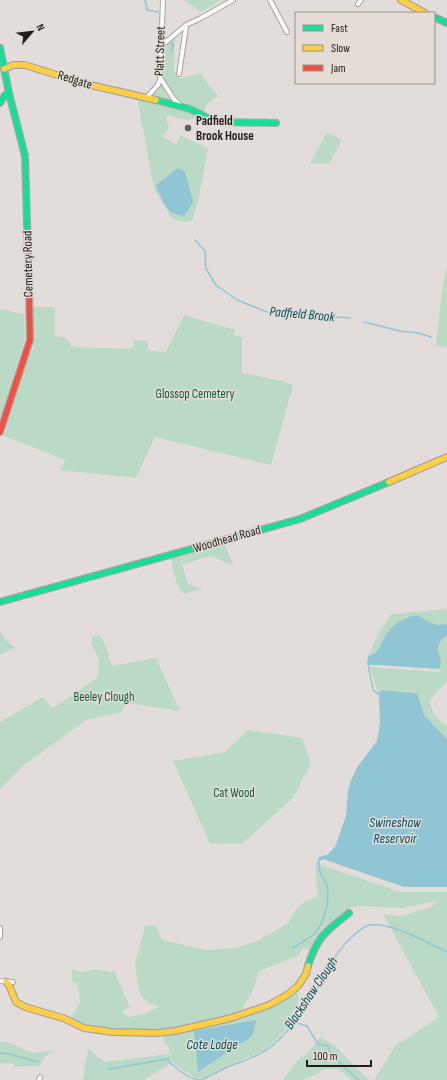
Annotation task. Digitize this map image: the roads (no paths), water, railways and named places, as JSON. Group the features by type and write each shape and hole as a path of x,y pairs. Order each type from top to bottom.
{"street":[{"name":"Platt Street","path":"147,97 158,85 160,79 163,0"},
{"path":"161,43 166,42 186,25 196,19 201,18 233,0"},
{"path":"270,0 288,32"},
{"path":"401,0 423,12"},
{"path":"435,18 447,24"},
{"path":"179,74 186,25"},
{"name":"Cemetery Road","path":"0,48 9,93 23,146 25,163 30,340 0,432"},
{"name":"Redgate","path":"4,68 13,65 26,65 86,84 181,106 220,122 276,123"},
{"path":"160,79 173,98 181,106"},
{"path":"0,102 5,95 9,93"},
{"name":"Woodhead Road","path":"0,602 300,519 447,457"},
{"path":"3,981 9,985 16,1002 25,1007 63,1018 84,1028 112,1032 175,1032 231,1018 269,1005 287,995 302,981 313,950 319,940 329,929 349,913"},
{"path":"0,928 0,937"},
{"path":"3,981 13,982"}],"water":[{"path":"178,168 185,172 193,202 184,216 171,213 162,200 156,185"},
{"path":"416,615 437,625 447,624 447,635 441,640 438,648 441,660 439,669 370,665 367,663 368,656 372,655 378,650 387,633 393,626 404,619"},
{"name":"Swineshaw Reservoir","path":"382,690 417,693 424,715 447,739 447,887 404,887 323,859 320,861 318,858 327,855 335,847 346,816 348,791 351,780 358,766 377,741 380,723 378,694"},
{"name":"Cote Lodge","path":"256,1020 254,1032 251,1037 198,1072 194,1031"}],"waterway":[{"name":"Padfield Brook","path":"145,0 147,10 158,12"},
{"name":"Padfield Brook","path":"171,43 173,45 172,51"},
{"name":"Padfield Brook","path":"195,240 205,251 206,269 216,285 237,300 267,312 350,318"},
{"name":"Padfield Brook","path":"364,322 431,337"},
{"path":"368,663 373,690 378,694"},
{"path":"292,948 315,933 322,923 326,911 328,892 320,872 320,859"},
{"name":"Blackshaw Clough","path":"109,1069 168,1059 169,1062 184,1074 197,1080 201,1080 267,1050 286,1033 298,1018 314,994 334,958 343,946 362,928 368,925 380,925 400,930 447,952"},
{"path":"294,1022 307,1026 318,1044 328,1046 332,1055 358,1080"},
{"name":"Blackshaw Clough","path":"0,1053 11,1054 37,1062"}],"place":[{"name":"Padfield Brook House","path":"188,128"}],"park label":[{"name":"Glossop Cemetery","path":"195,394"},
{"name":"Beeley Clough","path":"104,697"},
{"name":"Cat Wood","path":"234,793"}]}
